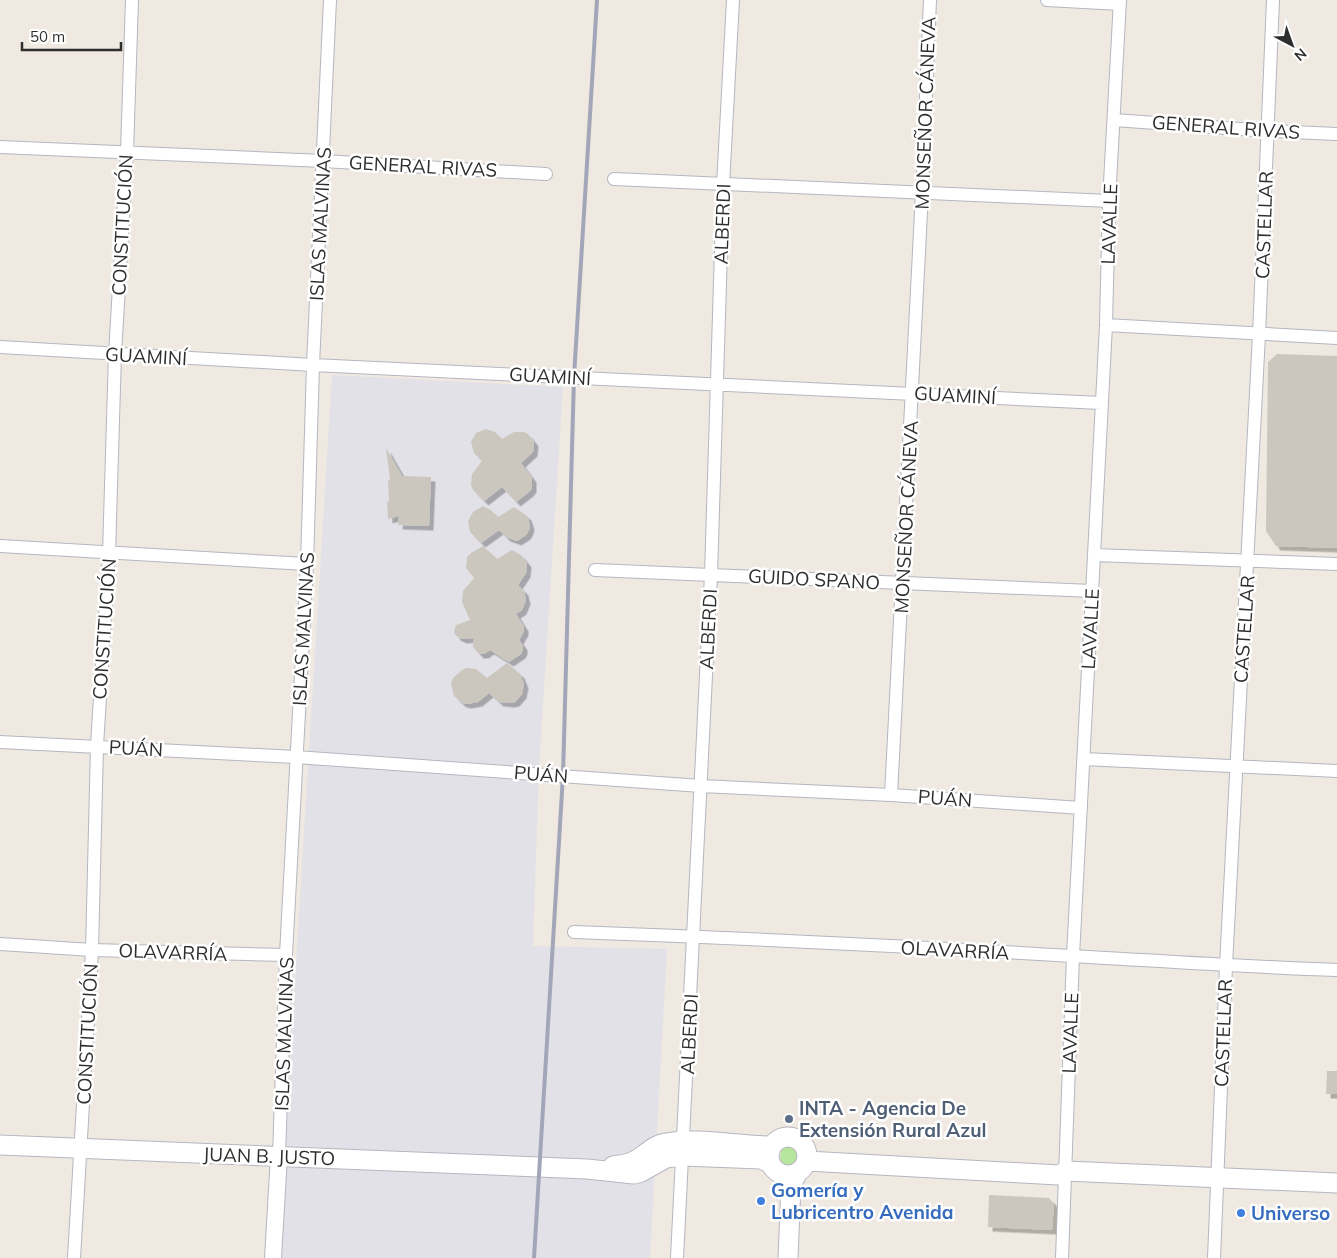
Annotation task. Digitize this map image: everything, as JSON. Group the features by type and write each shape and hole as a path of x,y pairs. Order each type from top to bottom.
{"main road":[{"path":"779,1258 782,1184 773,1161 781,1138 793,1137 804,1144 804,1161 791,1184 788,1258"},
{"name":"JUAN B. JUSTO","path":"0,1145 587,1169 634,1174 683,1149 773,1161"},
{"path":"773,1161 789,1175 804,1161 1059,1175 1066,1171 1337,1183"}],"street":[{"name":"CONSTITUCIÓN","path":"74,1258 92,950 97,746 109,552 115,354 127,152 132,0"},
{"name":"ISLAS MALVINAS","path":"273,1258 306,564 330,0"},
{"name":"ALBERDI","path":"677,1258 711,574 723,185 733,0"},
{"name":"MONSEÑOR CÁNEVA","path":"891,795 930,0"},
{"path":"1047,0 1120,2"},
{"name":"CASTELLAR","path":"1214,1258 1226,966 1259,335 1273,0"},
{"name":"LAVALLE","path":"1062,1258 1073,956 1106,325 1109,201 1120,2"},
{"name":"GENERAL RIVAS","path":"1114,120 1337,134"},
{"name":"GENERAL RIVAS","path":"0,148 323,161 546,174"},
{"path":"614,179 1109,201"},
{"path":"1106,325 1337,338"},
{"name":"GUAMINÍ","path":"0,347 313,365 1101,403"},
{"path":"0,546 306,564"},
{"path":"1094,555 1337,564"},
{"name":"GUIDO SPANO","path":"596,570 1092,591"},
{"name":"PUÁN","path":"0,742 296,756 701,786 891,795 1081,808"},
{"path":"1084,759 1337,771"},
{"name":"OLAVARRÍA","path":"574,932 694,936 1226,966 1337,970"},
{"name":"OLAVARRÍA","path":"0,944 92,950 286,955"}],"shaded area":[{"path":"332,375 563,387 539,768 533,946 667,949 650,1258 278,1258"}],"green space":[{"path":"790,1146 797,1149 800,1156 797,1163 790,1166 783,1163 780,1156 783,1149"}],"building":[{"path":"1277,354 1337,356 1337,548 1276,546 1266,531 1268,362"},
{"path":"486,429 495,432 502,439 514,432 524,432 534,442 533,452 521,463 532,478 532,488 516,502 502,487 484,501 473,490 471,485 472,474 482,461 474,453 471,442 476,433"},
{"path":"386,448 402,476 431,477 429,526 398,525 399,516 388,519 388,481 390,479"},
{"path":"483,506 498,517 514,507 527,516 530,525 529,530 526,535 517,541 506,537 499,530 481,543 470,532 468,521 473,512"},
{"path":"483,546 497,559 512,550 521,555 527,563 526,573 518,585 524,591 526,600 522,610 516,614 524,627 519,640 523,650 521,654 509,662 490,650 484,654 479,654 473,647 474,638 462,639 456,636 454,632 456,625 470,620 462,602 463,591 474,578 466,568 467,557"},
{"path":"507,663 520,674 524,684 522,694 515,702 499,702 489,693 478,702 467,704 462,703 454,696 451,684 453,678 462,670 467,668 476,669 487,678"},
{"path":"1327,1071 1337,1071 1337,1094 1326,1094"},
{"path":"989,1195 1049,1198 1054,1204 1052,1230 988,1227"}],"railway":[{"path":"534,1258 563,775 574,377 597,0"}],"place":[{"name":"INTA - Agencia De Extensión Rural Azul","path":"789,1119"},
{"name":"Gomería y Lubricentro Avenida","path":"761,1201"},
{"name":"Universo","path":"1241,1213"}]}
